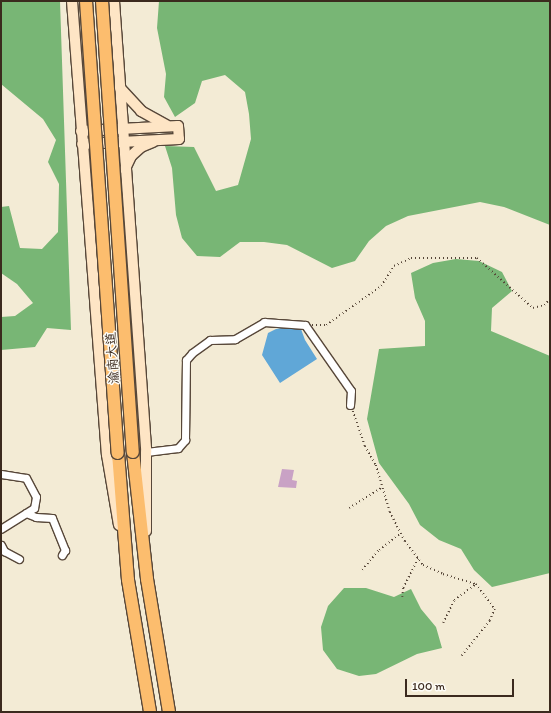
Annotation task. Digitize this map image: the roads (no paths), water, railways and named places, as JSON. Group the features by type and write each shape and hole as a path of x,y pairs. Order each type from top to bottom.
{"highway":[{"name":"渝南大道","path":"86,1 128,580 150,712"},
{"name":"渝南大道","path":"102,1 133,452 147,579 169,712"}],"main road":[{"path":"72,1 107,455 128,580"},
{"path":"114,1 146,452 147,579"},
{"path":"119,87 141,111 168,126"},
{"path":"81,131 178,126 179,139 82,144"},
{"path":"125,169 131,156 140,147 157,140"}],"street":[{"path":"146,452 178,448 185,440 186,360 192,352 210,340 235,339 264,322 305,325 351,391 350,405"},
{"path":"1,474 26,478 36,497 34,508 1,528"},
{"path":"26,513 36,517 52,518 64,550 62,555"},
{"path":"1,545 4,551 19,559"}],"water":[{"path":"296,325 301,329 305,340 317,359 280,383 262,355 268,333 276,329"}]}
